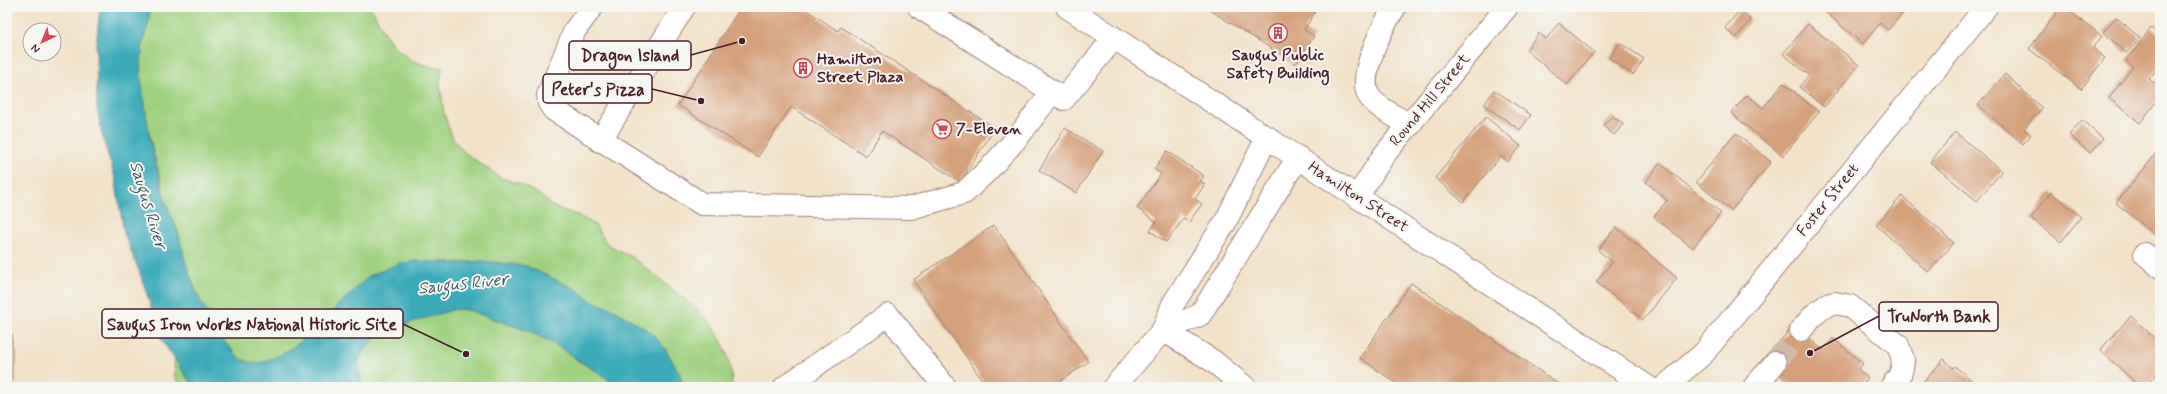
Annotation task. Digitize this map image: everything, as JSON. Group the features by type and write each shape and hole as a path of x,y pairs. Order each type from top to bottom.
{"street":[{"path":"592,7 575,30 548,95 549,103 554,110 600,141 702,204 912,208 964,193 990,168 1018,137 1052,92"},
{"path":"600,141 684,7"},
{"path":"919,7 1064,99 1114,38"},
{"name":"Hamilton Street","path":"1067,7 1648,387"},
{"path":"1395,7 1388,18 1367,69 1365,87 1374,102 1410,125"},
{"name":"Round Hill Street","path":"1358,197 1384,155 1507,7"},
{"name":"Foster Street","path":"1664,387 1703,354 1986,7"},
{"path":"1114,387 1163,330 1173,304 1226,221 1267,137"},
{"path":"1163,330 1200,315 1298,158"},
{"path":"1801,330 1815,314 1827,305 1835,303 1850,306 1892,340 1901,353 1903,360 1900,375 1891,387"},
{"path":"784,387 888,315 945,387"},
{"path":"1163,330 1213,361 1245,387"},
{"path":"1754,387 1775,363"}],"green space":[{"path":"149,7 370,7 387,37 393,45 407,57 432,67 442,68 440,83 444,114 453,139 464,152 501,178 520,184 540,195 552,206 581,217 595,225 607,244 632,257 698,310 713,327 723,345 730,365 732,387 684,387 679,372 652,333 613,309 593,302 576,289 526,266 482,261 456,263 437,261 384,271 369,276 318,327 288,351 273,359 259,363 247,361 235,353 223,340 203,308 189,276 178,231 165,200 147,125 141,86 140,64 149,15"},
{"path":"455,309 468,310 531,332 558,346 579,361 606,377 613,387 362,387 358,362 363,351 372,341 399,326"},
{"path":"174,357 188,379 200,387 181,387 175,377"}],"water":[{"name":"Saugus River","path":"100,7 149,7 149,21 143,43 140,71 151,146 165,200 178,232 186,264 197,294 220,337 241,360 257,364 281,355 296,345 369,276 400,263 416,261 456,263 482,261 526,266 576,289 593,302 613,309 652,333 666,350 679,372 684,387 613,387 606,377 579,361 558,346 531,332 468,310 455,309 393,328 377,337 366,347 358,362 362,387 200,387 188,379 161,339 141,276 124,233 115,178 102,135 97,110 96,47"}],"building":[{"name":"Hamilton Street Plaza","path":"741,7 802,7 838,31 841,27 995,128 960,182 882,131 866,156 791,107 758,157 678,105"},
{"name":"Saugus Public Safety Building","path":"1205,7 1318,7 1304,30 1314,36 1296,64"},
{"path":"1819,7 1908,7 1888,30 1880,23 1863,44"},
{"path":"2061,7 2064,7 2102,36 2093,48 2105,58 2081,89 2029,49"},
{"path":"1740,10 1751,20 1736,38 1725,28"},
{"path":"2116,17 2140,38 2126,53 2103,32"},
{"path":"1559,23 1594,52 1567,85 1526,50 1539,33 1546,39"},
{"path":"1808,24 1859,65 1824,107 1799,87 1809,75 1783,54"},
{"path":"2151,28 2160,35 2160,65 2149,79 2160,87 2160,97 2140,123 2109,98 2133,67 2126,61"},
{"path":"1620,43 1644,59 1633,75 1609,58"},
{"path":"2005,74 2042,108 2024,129 2031,135 2023,144 1978,105"},
{"path":"1783,83 1819,112 1783,156 1731,113 1747,95 1763,108"},
{"path":"1494,90 1531,115 1520,130 1484,105"},
{"path":"1612,116 1623,124 1614,135 1603,126"},
{"path":"1486,117 1521,146 1508,162 1501,156 1463,202 1435,178"},
{"path":"2082,120 2103,139 2090,153 2069,135"},
{"path":"1065,128 1103,151 1076,193 1039,170"},
{"path":"1955,132 2002,171 1977,201 1930,162"},
{"path":"1736,133 1771,162 1731,211 1696,182"},
{"path":"2160,149 2160,239 2116,203"},
{"path":"1167,151 1204,176 1200,181 1205,184 1195,199 1202,204 1189,222 1184,218 1166,242 1150,231 1156,222 1137,208 1161,174 1154,169"},
{"path":"1660,163 1721,213 1693,248 1654,217 1667,200 1646,182"},
{"path":"2051,192 2081,217 2061,242 2031,218"},
{"path":"1902,196 1954,243 1928,272 1876,225"},
{"path":"994,225 1088,362 1052,387 987,387 913,280"},
{"path":"1616,227 1677,278 1643,320 1596,282 1612,262 1598,250"},
{"path":"1411,283 1563,387 1402,387 1360,358"},
{"path":"2131,316 2160,343 2160,370 2144,387 2140,387 2100,350"},
{"path":"1794,325 1823,350 1833,338 1863,364 1858,369 1868,378 1861,387 1788,387 1790,384 1778,373 1767,356"},
{"path":"7,334 12,334 12,386 7,387"},
{"path":"1944,359 1953,368 1955,366 1979,387 1919,387"}],"tunnel":[{"path":"1775,363 1801,330"}],"place":[{"name":"Saugus Public Safety Building","path":"1278,33"},
{"name":"Dragon Island","path":"742,41"},
{"name":"Hamilton Street Plaza","path":"803,68"},
{"name":"Peter's Pizza","path":"701,101"},
{"name":"7-Eleven","path":"942,129"},
{"name":"TruNorth Bank","path":"1810,353"},
{"name":"Saugus Iron Works National Historic Site","path":"466,354"}]}
